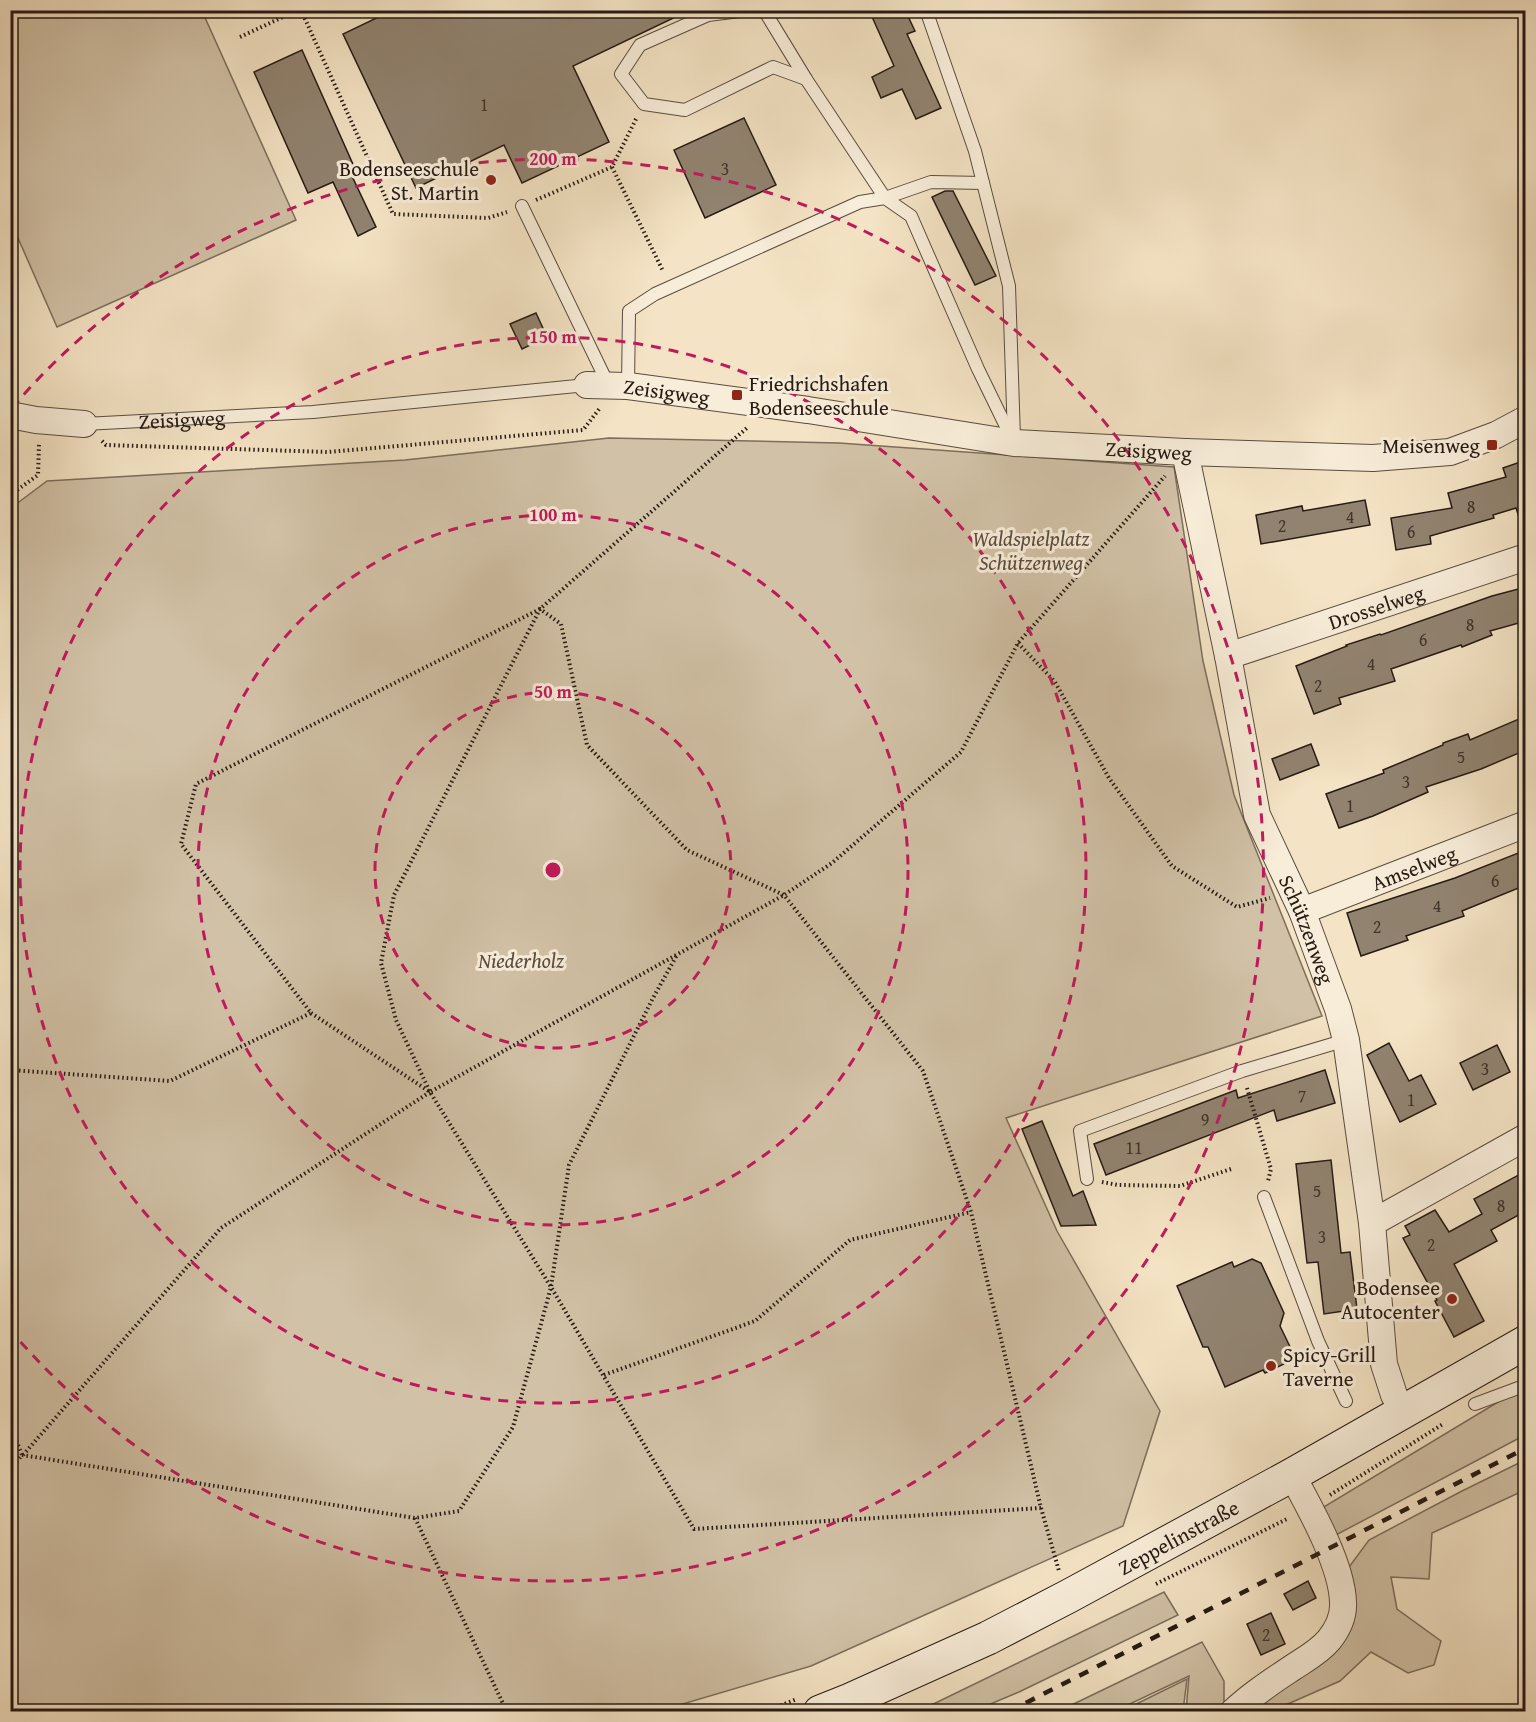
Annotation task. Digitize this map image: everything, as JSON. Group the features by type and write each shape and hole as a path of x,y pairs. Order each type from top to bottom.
{"main road":[{"name":"Zeppelinstraße","path":"820,1712 988,1638 1069,1596 1292,1475 1526,1342"}],"street":[{"name":"Zeisigweg","path":"610,386 773,405 1014,442 1185,453 1373,458 1450,452 1496,435 1526,419"},
{"path":"10,414 40,421 84,424"},
{"name":"Schützenweg","path":"1185,453 1228,656 1257,815 1298,901 1338,1009 1346,1040 1372,1223 1384,1364 1394,1395 1403,1412"},
{"name":"Drosselweg","path":"1228,656 1526,557"},
{"name":"Amselweg","path":"1298,901 1526,824"},
{"path":"1372,1223 1526,1137"},
{"path":"1233,1712 1252,1695 1311,1656 1328,1641 1341,1621 1344,1604 1329,1548 1292,1475"}],"lane":[{"path":"748,10 708,15 640,45 621,74 644,104 686,110 773,67 806,79"},
{"path":"764,10 806,79 885,198 911,216 978,369 1014,442"},
{"path":"926,10 975,151 1009,286 1014,442"},
{"path":"610,386 629,310 655,294 860,202 885,198 931,182 983,183"},
{"path":"522,206 610,386"},
{"name":"Zeisigweg","path":"84,424 313,412 610,386"},
{"path":"1087,1179 1080,1131 1242,1071 1346,1040"},
{"path":"1264,1197 1318,1341 1346,1401"},
{"path":"1475,1404 1526,1385"}],"path":[{"path":"240,37 300,10 393,214 488,218 522,206 612,167 644,104"},
{"path":"612,167 670,287"},
{"path":"84,424 106,445 328,452 583,430 610,386"},
{"path":"430,1092 311,1013 181,844 196,784 540,609 773,405"},
{"path":"10,495 38,475 40,421"},
{"path":"10,1470 221,1228 430,1092 784,895 832,863 961,752 1018,643 1185,453"},
{"path":"540,609 561,624 587,745 687,850 784,895 923,1071 971,1212 1041,1508 1061,1577 1069,1596"},
{"path":"540,609 394,895 381,963 396,1020 430,1092 551,1287 694,1529 1041,1508"},
{"path":"1018,643 1055,682 1109,778 1172,866 1237,907 1298,901"},
{"path":"22,1455 415,1518 459,1511 513,1427 551,1287 569,1165 677,955"},
{"path":"10,1070 170,1081 311,1013"},
{"path":"1242,1071 1271,1170 1264,1197"},
{"path":"1087,1179 1118,1185 1180,1186 1231,1169"},
{"path":"604,1375 755,1321 850,1240 971,1212"},
{"path":"1308,1507 1475,1404"},
{"path":"10,1425 22,1455"},
{"path":"415,1518 507,1712"}],"green space":[{"path":"10,11 202,11 296,220 57,327 11,222"},
{"name":"Niederholz","path":"609,438 839,443 1174,467 1203,661 1234,795 1322,1016 1006,1118 1057,1231 1160,1411 1123,1526 811,1666 659,1711 11,1712 11,508 47,481 405,460"},
{"path":"1525,1389 1525,1435 1334,1536 1322,1508 1508,1396"},
{"path":"1525,1460 1525,1490 1432,1533 1429,1579 1391,1577 1397,1609 1441,1641 1434,1665 1408,1673 1371,1652 1340,1681 1272,1711 1243,1712 1338,1643 1349,1567 1369,1540"},
{"path":"1164,1592 1178,1615 1019,1692 974,1711 919,1711"},
{"path":"1202,1642 1224,1681 1224,1709 1222,1711 1186,1711 1189,1676 1115,1711 1057,1712"},
{"path":"1187,1679 1183,1711 1122,1711"}],"building":[{"path":"393,10 690,10 573,66 609,142 522,183 504,145 416,188 343,34"},
{"path":"869,10 905,10 915,31 907,34 941,108 916,119 902,89 881,98 872,77 894,66"},
{"path":"302,50 356,171 351,174 376,227 358,236 333,182 308,193 254,72"},
{"path":"744,118 776,185 705,218 674,150"},
{"path":"945,191 953,191 996,276 975,285 932,197"},
{"path":"536,313 547,337 522,349 510,324"},
{"path":"1526,460 1526,525 1522,526 1516,508 1493,515 1494,518 1430,536 1431,544 1396,550 1391,518 1452,508 1448,493 1506,477 1503,468"},
{"path":"1365,500 1370,525 1261,544 1256,515 1302,506 1303,511"},
{"path":"1526,587 1526,621 1490,631 1492,635 1462,647 1461,645 1391,669 1395,681 1339,698 1341,704 1314,714 1296,666 1346,645 1492,596"},
{"path":"1526,716 1526,750 1481,769 1426,787 1428,792 1339,828 1326,794 1384,773 1383,770 1443,745 1443,743 1468,734 1470,740"},
{"path":"1311,744 1319,765 1280,780 1272,759"},
{"path":"1526,850 1526,885 1462,911 1464,916 1406,936 1408,940 1361,956 1347,913 1455,878"},
{"path":"1389,1043 1409,1081 1421,1075 1436,1104 1400,1122 1367,1055"},
{"path":"1497,1045 1510,1072 1473,1090 1460,1063"},
{"path":"1325,1070 1335,1103 1277,1121 1274,1110 1106,1175 1094,1144 1236,1090 1238,1098"},
{"path":"1042,1121 1073,1196 1083,1191 1096,1225 1061,1226 1022,1129"},
{"path":"1331,1160 1341,1253 1350,1252 1357,1309 1324,1314 1318,1262 1307,1263 1296,1164"},
{"path":"1526,1171 1526,1211 1491,1230 1497,1241 1454,1264 1484,1321 1454,1337 1435,1301 1437,1300 1403,1238 1410,1235 1405,1226 1435,1210 1449,1232 1482,1214 1474,1199"},
{"path":"1252,1259 1261,1263 1284,1313 1280,1326 1294,1355 1282,1360 1284,1364 1265,1373 1263,1370 1225,1387 1208,1347 1203,1347 1177,1286 1232,1262 1234,1267"},
{"path":"1308,1581 1316,1598 1293,1610 1284,1594"},
{"path":"1271,1613 1285,1644 1261,1655 1247,1624"}],"railway":[{"path":"1008,1712 1526,1448"}],"place":[{"name":"Bodenseeschule St. Martin","path":"491,180"},
{"name":"Friedrichshafen Bodenseeschule","path":"737,395"},
{"name":"Meisenweg","path":"1492,445"},
{"name":"Bodensee Autocenter","path":"1452,1299"},
{"name":"Spicy-Grill Taverne","path":"1271,1366"}],"park label":[{"name":"Waldspielplatz Schützenweg","path":"1031,550"}]}
